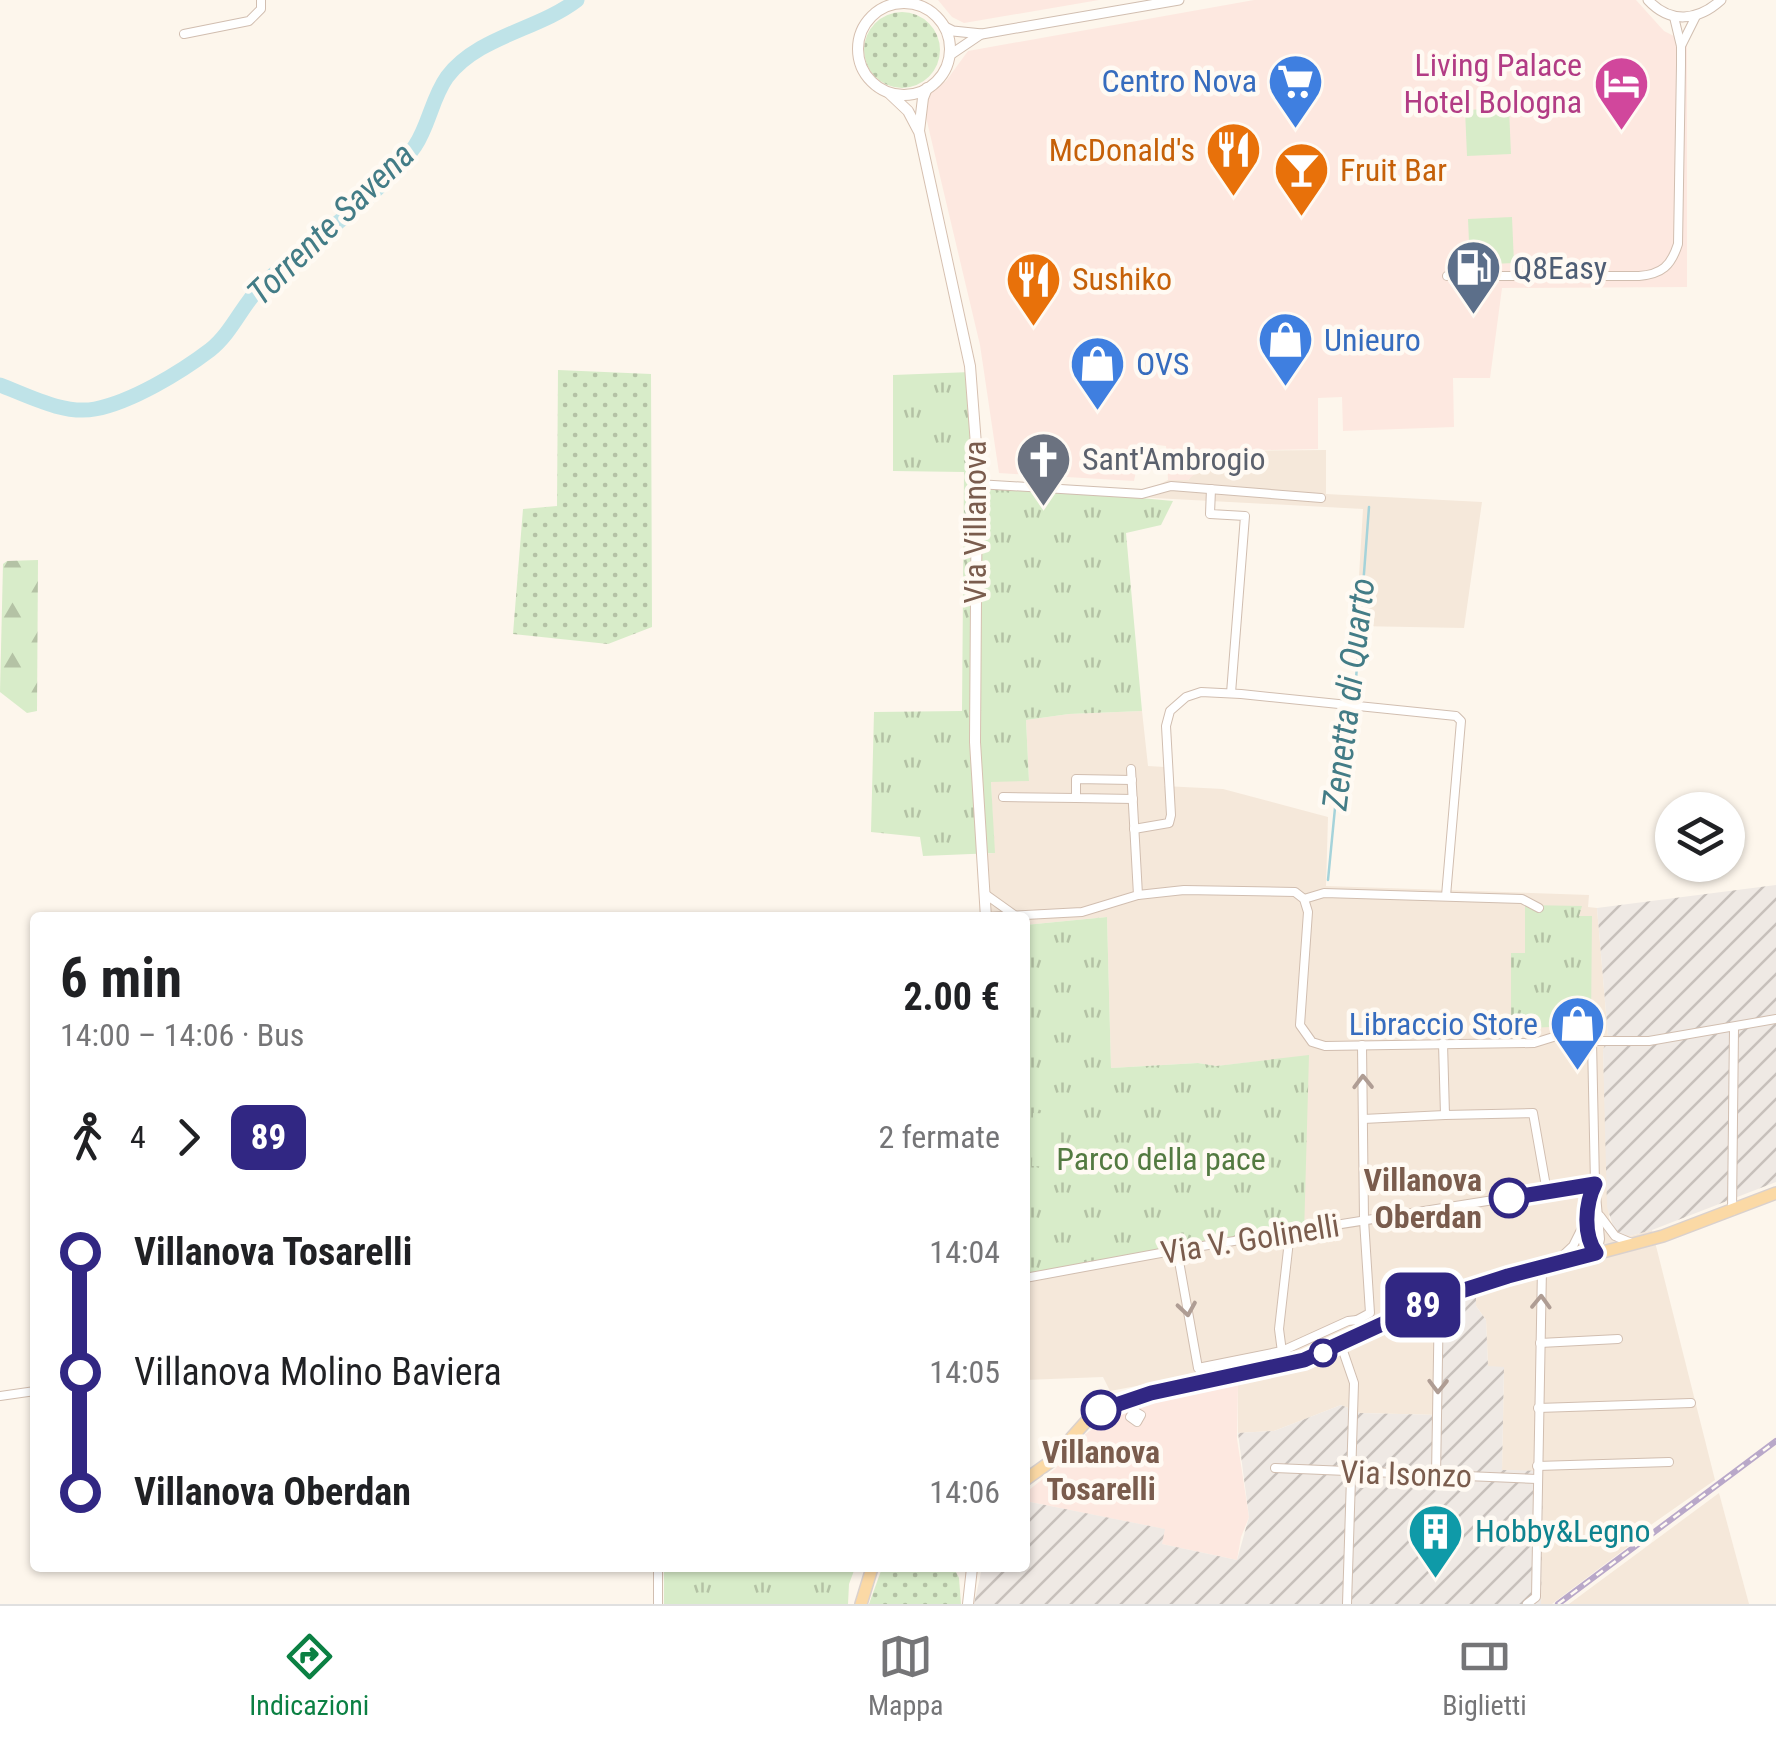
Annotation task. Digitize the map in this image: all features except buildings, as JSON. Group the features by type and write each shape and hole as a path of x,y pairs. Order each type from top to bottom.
{"main road":[{"path":"910,2 931,12 945,27 950,55 946,68 927,88 901,95 888,92 868,77 858,53 863,28 883,4 910,2"},
{"name":"Via Villanova","path":"919,131 922,98 927,88"},
{"name":"Via Villanova","path":"888,92 908,111 919,131 970,366 977,484 974,687 986,912"},
{"path":"1030,1477 1043,1468 1090,1417 1108,1406 1132,1405 1285,1366 1341,1345 1439,1298 1634,1244 1776,1193"},
{"path":"1030,1469 1043,1468"},
{"path":"861,1604 871,1572"},
{"path":"964,1572 968,1581"},
{"path":"968,1604 971,1572"}],"street":[{"path":"184,34 249,21 261,8 261,0"},
{"path":"945,27 982,34 1179,0"},
{"path":"1648,0 1674,17 1696,16 1721,0"},
{"path":"1682,46 1696,16"},
{"path":"1447,276 1639,276 1658,274 1673,262 1678,244 1682,46 1674,17"},
{"path":"950,55 961,44 982,34"},
{"path":"977,484 1142,494 1171,486 1320,498"},
{"path":"1211,489 1210,514 1245,516 1231,694"},
{"path":"1134,830 1169,823 1166,726 1170,711 1186,697 1201,692 1231,694 1456,716 1462,721 1446,896"},
{"path":"1131,769 1138,895"},
{"path":"1076,798 1076,779 1132,780"},
{"path":"1003,797 1132,798"},
{"path":"1030,914 1082,912 1138,895 1184,890 1295,892 1304,899 1308,912 1299,1015 1304,1034 1325,1046 1534,1043 1576,1030 1592,1041 1649,1040 1776,1019"},
{"path":"1304,899 1324,893 1446,896 1522,899 1539,908"},
{"path":"985,894 1010,912"},
{"path":"1732,1211 1734,1028"},
{"path":"1592,1041 1600,1239 1596,1253"},
{"path":"1444,1043 1445,1115"},
{"path":"1178,1250 1198,1368 1282,1351 1370,1313 1364,1220 1362,1045"},
{"path":"1363,1120 1533,1113 1547,1192"},
{"path":"1527,1604 1536,1598 1540,1343 1548,1266 1573,1246 1588,1216 1595,1184"},
{"name":"Via V. Golinelli","path":"1030,1277 1595,1184"},
{"path":"1599,1214 1611,1232 1634,1244"},
{"path":"1588,1216 1590,1242 1596,1253"},
{"path":"1285,1366 1280,1330 1290,1232"},
{"path":"1436,1476 1439,1298"},
{"path":"1357,1320 1364,1334"},
{"path":"1540,1343 1618,1340"},
{"path":"1341,1345 1354,1383 1346,1604"},
{"path":"0,1396 30,1391"},
{"path":"1538,1408 1691,1403"},
{"path":"1537,1466 1670,1462"},
{"name":"Via Isonzo","path":"1275,1468 1537,1478"},
{"path":"658,1572 658,1604"}],"shaded area":[{"path":"938,0 1099,0 964,23 952,17"},
{"path":"1254,0 1636,0 1664,31 1687,37 1687,287 1502,288 1490,378 1453,378 1454,427 1343,431 1342,397 1318,398 1318,449 1211,451 1211,459 1188,480 1168,480 1166,446 1142,443 1134,481 999,473 980,345 925,113 928,95 946,81 968,51"},
{"path":"1326,450 1326,494 1482,502 1464,628 1356,626 1363,509 1135,497 1168,480 1188,480 1211,451"},
{"path":"1142,711 1148,766 1165,767 1164,786 1223,789 1328,817 1326,886 1589,895 1588,907 1597,908 1608,1036 1603,1050 1609,1218 1614,1228 1630,1236 1652,1230 1715,1480 1645,1529 1645,1534 1552,1604 1541,1604 1543,1472 1502,1470 1504,1368 1488,1367 1486,1320 1476,1306 1476,1296 1440,1415 1360,1413 1341,1405 1274,1431 1238,1433 1238,1367 1110,1391 1103,1377 1030,1380 1030,1272 1309,1056 1216,1066 1198,1063 1111,1068 1107,917 1030,925 1030,912 988,912 983,854 994,853 991,781 1029,780 1026,720"},
{"path":"1776,885 1776,1182 1652,1230 1630,1236 1621,1234 1614,1229 1607,1207 1603,1050 1608,1036 1597,908"},
{"path":"1476,1295 1476,1306 1486,1320 1488,1366 1504,1367 1502,1470 1543,1471 1541,1604 974,1604 981,1572 1030,1572 1030,1502 1165,1529 1162,1544 1237,1560 1249,1517 1238,1433 1274,1431 1341,1405 1360,1413 1440,1415 1443,1306"},
{"path":"1238,1385 1237,1439 1249,1517 1237,1560 1162,1544 1164,1529 1030,1502 1030,1489 1055,1469 1083,1436 1103,1421 1143,1404"},
{"path":"1719,1493 1749,1604 1569,1604"}],"green space":[{"path":"902,12 929,23 940,50 929,77 902,88 875,77 864,50 875,23"},
{"path":"1509,108 1511,154 1467,156 1465,110"},
{"path":"1512,217 1514,263 1470,265 1468,219"},
{"path":"558,370 651,374 652,627 608,644 513,634 523,509 557,506"},
{"path":"971,372 980,483 1173,501 1161,525 1126,533 1142,711 1026,720 1029,781 991,782 995,853 923,856 920,837 871,832 874,712 962,711 964,472 893,471 893,375"},
{"path":"38,560 37,711 27,713 0,692 3,564"},
{"path":"1525,905 1582,906 1579,916 1592,916 1591,1025 1511,1029 1511,953 1525,953"},
{"name":"Parco della pace","path":"1107,917 1111,1068 1198,1063 1216,1066 1309,1055 1304,1235 1030,1275 1030,925"},
{"path":"1033,1113 1060,1114 1058,1167 1032,1166"},
{"path":"664,1572 854,1572 848,1604 664,1604"},
{"path":"881,1572 956,1572 959,1578 961,1604 869,1604"}],"waterway":[{"name":"Torrente Savena","path":"0,385 47,403 95,409 124,400 185,368 218,343 263,284 364,201 400,165 420,138 442,85 460,63 577,0"},
{"name":"Zenetta di Quarto","path":"1328,880 1346,695 1356,679 1369,507"}],"railway":[{"path":"1558,1604 1776,1441"}],"bus line":[{"name":"89","path":"1101,1410 1151,1393 1304,1360 1469,1287 1596,1253 1588,1227 1595,1184 1509,1198"}],"place":[{"name":"Centro Nova","path":"1296,130"},
{"name":"Living Palace Hotel Bologna","path":"1621,132"},
{"name":"McDonald's","path":"1234,199"},
{"name":"Fruit Bar","path":"1301,219"},
{"name":"Q8Easy","path":"1474,317"},
{"name":"Sushiko","path":"1033,328"},
{"name":"Unieuro","path":"1285,389"},
{"name":"OVS","path":"1097,413"},
{"name":"Sant'Ambrogio","path":"1043,508"},
{"name":"Libraccio Store","path":"1577,1073"},
{"name":"Villanova Oberdan","path":"1509,1198"},
{"name":"Villanova Tosarelli","path":"1101,1410"},
{"name":"Hobby&Legno","path":"1436,1580"}]}
